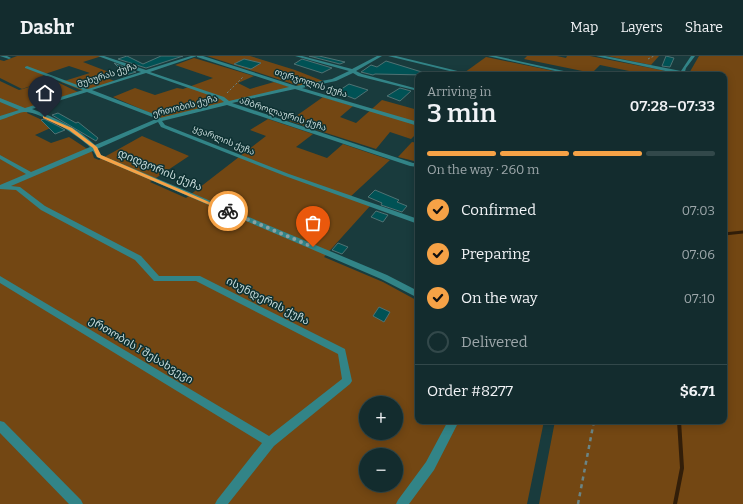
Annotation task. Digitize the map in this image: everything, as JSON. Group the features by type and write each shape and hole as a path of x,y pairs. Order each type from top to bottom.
{"street":[{"path":"2,56 9,58"},
{"name":"ამბროლაურის ქუჩა","path":"100,56 222,98 229,104 415,165"},
{"name":"მუხურას ქუჩა","path":"0,118 26,111 195,56"},
{"name":"თერჯოლის ქუჩა","path":"199,56 298,87 309,92 415,123"},
{"path":"297,56 353,71 360,75 415,89"},
{"name":"ერთობის ქუჩა","path":"1,187 159,120 334,80 380,56"},
{"path":"390,56 459,72"},
{"path":"490,56 566,72"},
{"path":"598,56 674,72"},
{"path":"683,72 684,68 693,56"},
{"name":"ყვარლის ქუჩა","path":"28,67 157,117 163,126 287,175 415,221"},
{"name":"დიდგორის ქუჩა","path":"0,100 26,111 32,111 70,129 95,148 99,156 377,274 415,293"},
{"path":"0,157 30,174"},
{"name":"ისუნდერის ქუჩა","path":"1,187 18,188 43,208 138,258 157,279 197,278 342,352 347,381 270,442 221,504"},
{"name":"ერთობის I შესახვევი","path":"0,279 270,442"},
{"path":"402,504 430,466 452,424"},
{"path":"0,426 77,504"}],"path":[{"path":"222,98 248,72"},
{"path":"578,504 593,424"}],"shaded area":[{"path":"17,56 102,56 83,62 114,74 103,77 115,81 83,91 61,82 90,73 69,66 42,75 51,79 22,89 0,78 0,60 4,61"},
{"path":"207,56 250,56 295,70 323,81 302,87"},
{"path":"527,56 557,56 566,58 567,56 590,56 671,72 634,72 600,65 593,72 587,72 524,59"},
{"path":"607,56 659,56 651,65"},
{"path":"699,56 743,56 743,504 539,504 554,424 727,424 727,72 690,72"},
{"path":"486,57 558,72 465,72"},
{"path":"194,58 254,76 238,83 250,89 274,82 294,88 164,119 113,97 135,88 155,95 177,88 183,89 213,78 175,65"},
{"path":"53,80 78,92 29,108 27,113 55,126 35,135 51,143 69,137 92,152 94,158 99,160 142,136 189,156 150,182 186,198 266,136 250,130 268,119 313,134 296,147 327,158 343,144 390,160 349,198 370,206 324,257 383,282 415,299 415,424 543,424 527,504 0,504 0,81 19,90"},
{"path":"323,97 353,106 340,117 356,123 382,100 415,109 415,135 411,139 390,132 376,149 289,121"},
{"path":"412,142 415,142 415,161 398,157"}],"building":[{"path":"127,56 143,64 161,56 183,56 146,68 118,59"},
{"path":"309,56 319,56 345,62 340,64"},
{"path":"666,56 674,58 670,67 662,66"},
{"path":"244,59 261,63 251,69 234,64"},
{"path":"302,59 332,68 322,73 294,64"},
{"path":"386,61 422,72 415,72 415,75 373,75 361,72 371,65 377,67"},
{"path":"114,63 136,72 126,75"},
{"path":"349,84 368,90 355,99 337,92"},
{"path":"400,88 411,91 400,101 387,96"},
{"path":"58,113 76,123 78,122 98,138 96,141 52,115"},
{"path":"44,119 65,130 55,134 41,120"},
{"path":"375,190 399,200 397,202 407,206 402,212 381,205 382,203 368,197"},
{"path":"376,211 388,215 383,222 371,217"},
{"path":"338,243 348,247 342,254 332,250"},
{"path":"379,307 390,312 384,322 373,316"}],"waterway":[{"path":"727,234 743,232"},
{"path":"675,504 682,468 679,424"}],"way so far":[{"path":"228,211 313,247"}],"route":[{"path":"45,117 70,129 95,148 99,156 228,211"}]}
